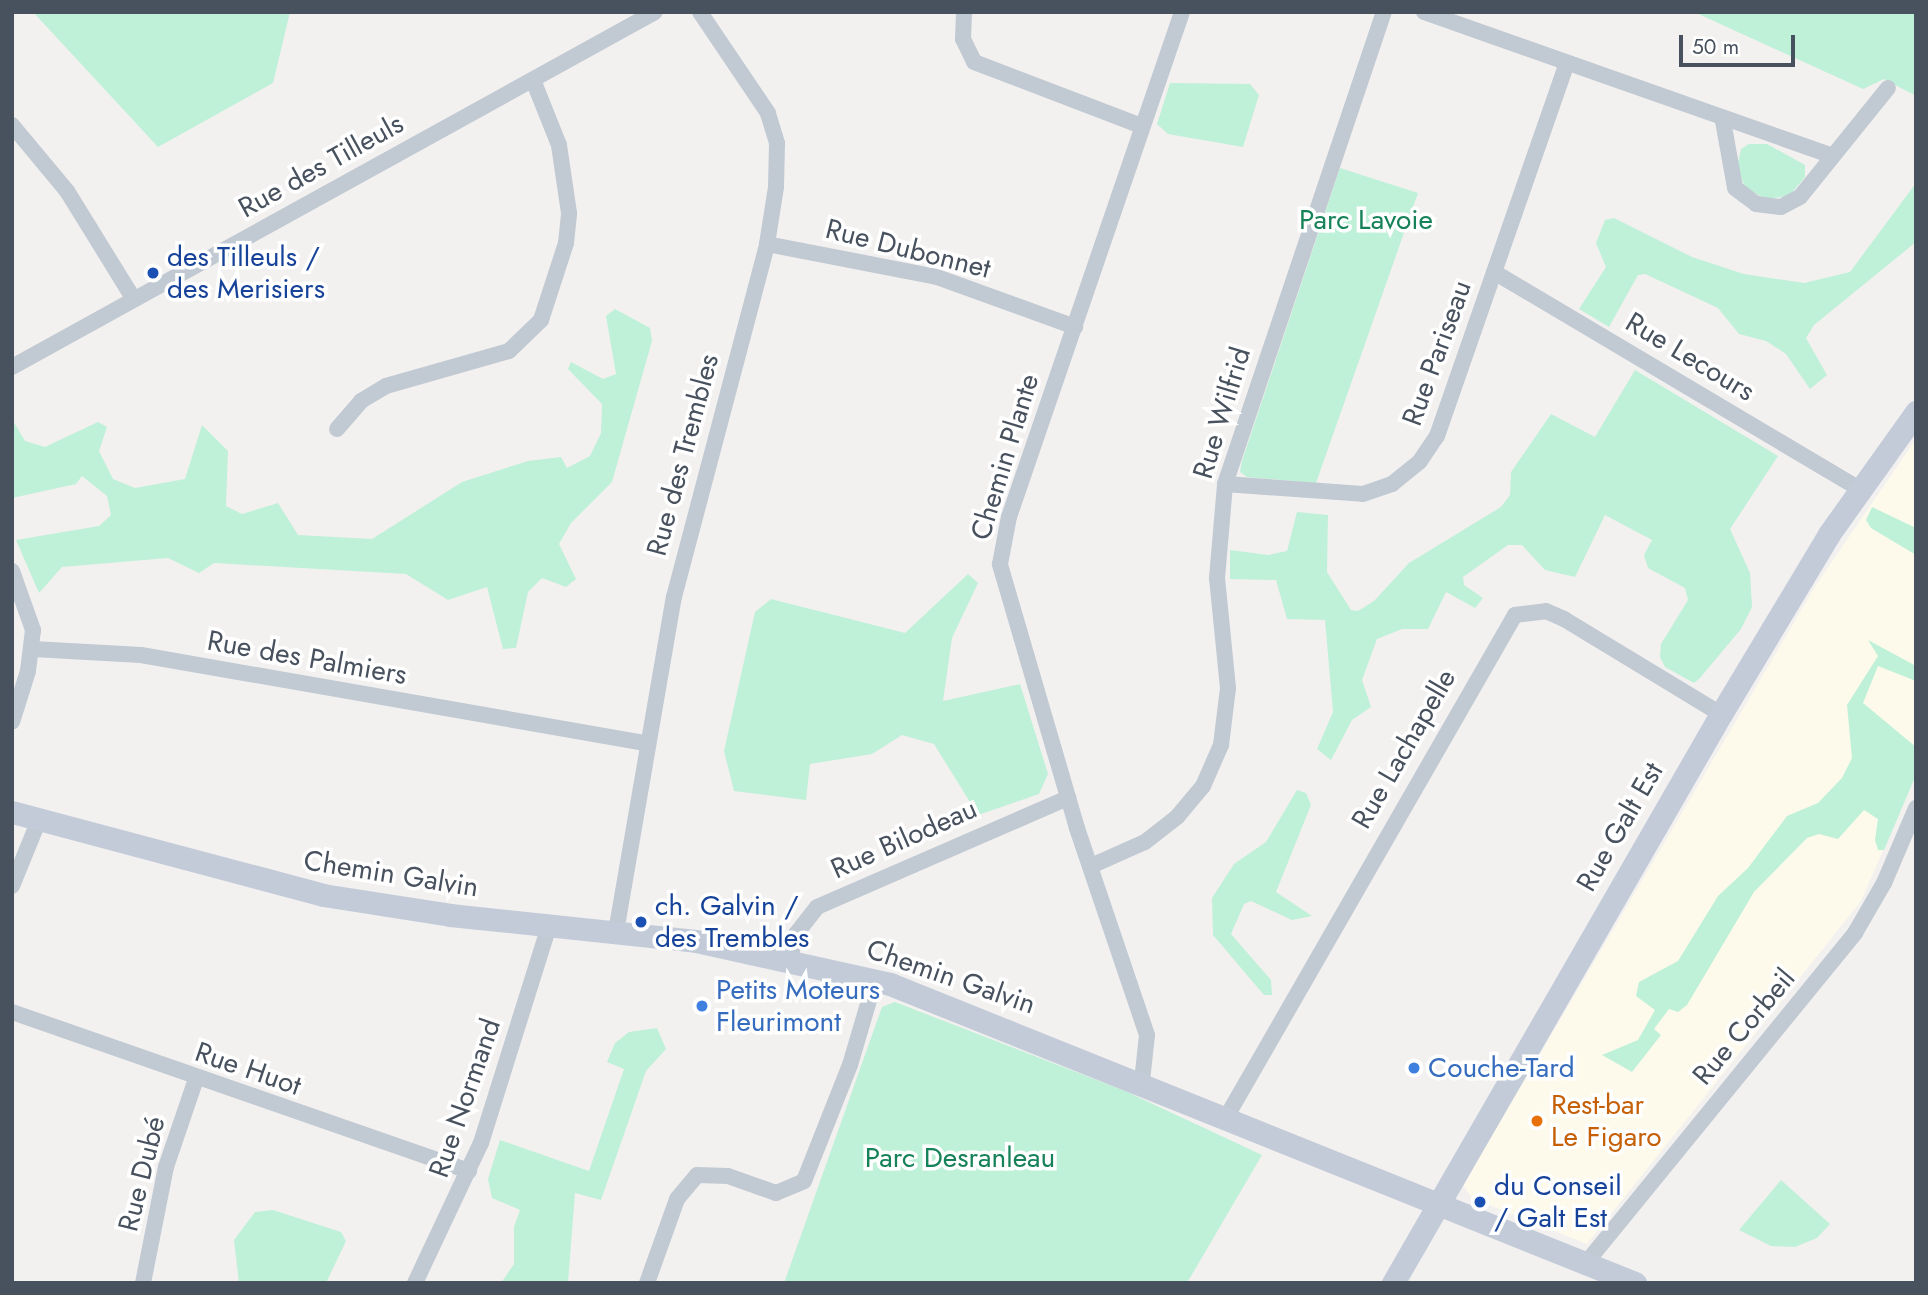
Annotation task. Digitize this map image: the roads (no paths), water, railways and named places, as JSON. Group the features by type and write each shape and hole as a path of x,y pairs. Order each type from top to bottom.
{"street":[{"name":"Rue des Tilleuls","path":"12,367 655,12"},
{"name":"Rue des Trembles","path":"616,932 645,743 689,531 767,244 777,143 768,113 699,12"},
{"path":"964,12 962,39 974,62 1142,126"},
{"name":"Chemin Plante","path":"1142,1081 1147,1035 1068,798 1000,565 1007,525 1181,12"},
{"name":"Rue Wilfrid","path":"1091,866 1145,842 1177,817 1203,786 1221,745 1228,688 1217,578 1225,484 1384,12"},
{"path":"1424,12 1566,66 1830,155"},
{"name":"Rue Pariseau","path":"1225,484 1346,495 1392,484 1420,461 1437,436 1566,66"},
{"path":"337,429 361,401 386,386 509,351 541,320 566,243 569,213 559,145 533,80"},
{"path":"1723,121 1735,188 1756,204 1792,203 1888,88"},
{"path":"12,125 67,191 134,298"},
{"name":"Rue Dubonnet","path":"767,244 937,277 1074,327"},
{"name":"Rue Lecours","path":"1494,272 1858,488"},
{"name":"Rue Galt Est","path":"1393,1283 1434,1205 1721,713 1858,488 1916,412"},
{"path":"12,572 29,608 33,649 12,723"},
{"name":"Rue Lachapelle","path":"1227,1116 1515,615 1546,611 1564,619 1721,713"},
{"name":"Rue des Palmiers","path":"33,649 141,655 645,743"},
{"name":"Rue Bilodeau","path":"790,958 796,934 817,907 1068,798"},
{"name":"Rue Corbeil","path":"1586,1263 1854,933 1877,897 1916,808"},
{"name":"Chemin Galvin","path":"12,812 323,895 549,926 616,932 790,958 875,980 1142,1081 1434,1205 1635,1283"},
{"path":"12,886 39,820"},
{"name":"Rue Normand","path":"415,1283 469,1171 549,926"},
{"path":"647,1283 677,1199 697,1175 729,1175 776,1193 793,1189 813,1168 875,980"},
{"name":"Rue Huot","path":"12,1012 196,1079 469,1171"},
{"name":"Rue Dubé","path":"143,1283 166,1167 196,1079"}],"place":[{"name":"des Tilleuls / des Merisiers","path":"153,273"},
{"name":"ch. Galvin / des Trembles","path":"641,922"},
{"name":"Petits Moteurs Fleurimont","path":"702,1006"},
{"name":"Couche-Tard","path":"1414,1068"},
{"name":"Rest-bar Le Figaro","path":"1537,1121"},
{"name":"du Conseil / Galt Est","path":"1480,1202"}],"park label":[{"name":"Parc Lavoie","path":"1366,220"},
{"name":"Parc Desranleau","path":"960,1158"}]}
